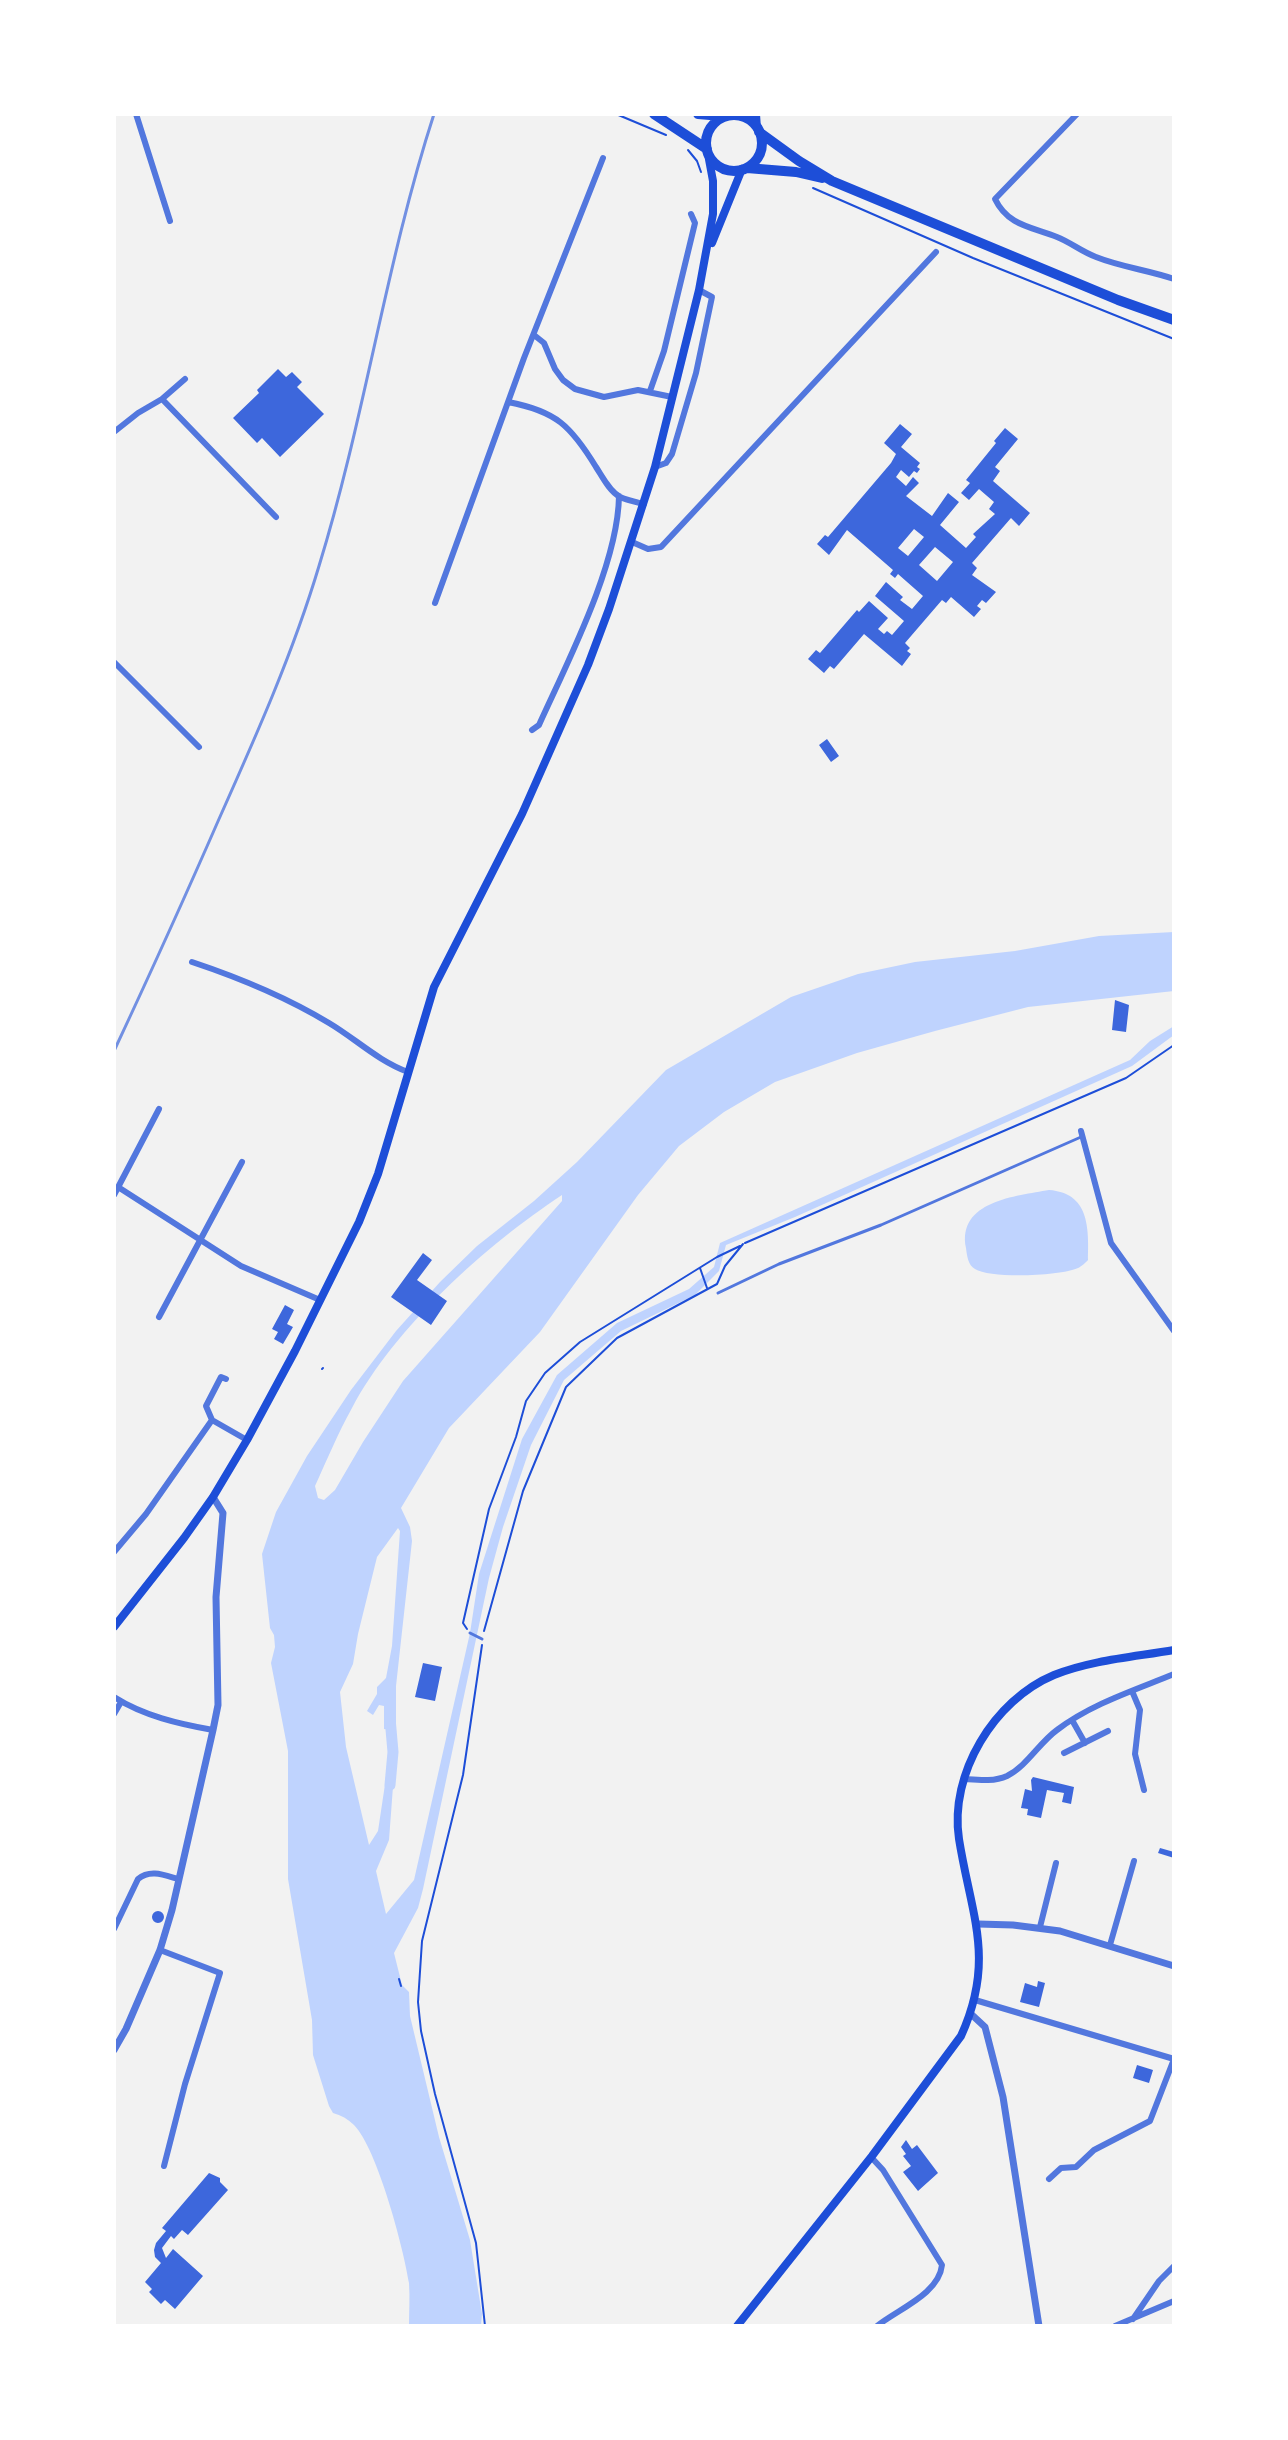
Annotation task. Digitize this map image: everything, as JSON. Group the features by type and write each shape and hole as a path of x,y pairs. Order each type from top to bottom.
{"highway":[{"path":"654,114 708,152 720,167 734,171 796,172 832,181 1118,300 1174,320"},
{"path":"698,114 746,117 799,161 832,181"},
{"path":"708,152 706,140 711,126 727,115"},
{"path":"744,169 758,156 761,148 758,130"}],"main road":[{"path":"756,114 758,130"},
{"path":"114,1627 213,1497 247,1440 359,1222 378,1174 434,987 522,814 588,665 655,467 699,290 713,214 713,181 708,152"},
{"path":"704,265 744,169"},
{"path":"737,2326 871,2157 961,2036 971,2014 981,1947 959,1836 958,1808 964,1779 975,1751 997,1717 1022,1695 1052,1676 1084,1665 1174,1650"}],"street":[{"path":"136,114 170,221"},
{"path":"1077,114 995,199 1005,216 1023,226 1059,237 1094,257 1174,279"},
{"path":"435,603 508,402 603,158"},
{"path":"650,391 664,351 695,223 691,214"},
{"path":"632,542 648,549 661,547 936,252"},
{"path":"655,467 666,463 672,454 696,373 712,297 699,290"},
{"path":"534,335 544,343 563,380 575,389 604,397 638,390 672,397"},
{"path":"114,432 185,379"},
{"path":"162,399 276,517"},
{"path":"508,402 546,412 562,422 619,496 644,504"},
{"path":"532,730 539,725 601,579 614,536 619,496"},
{"path":"114,662 199,747"},
{"path":"192,962 247,980 330,1023 391,1066 408,1072"},
{"path":"114,1195 159,1109"},
{"path":"1081,1134 1111,1243 1174,1331"},
{"path":"159,1317 198,1239 242,1162"},
{"path":"118,1187 241,1266 320,1300"},
{"path":"226,1379 221,1377 206,1406 212,1420 247,1440"},
{"path":"114,1552 146,1514 212,1420"},
{"path":"114,2050 160,1950 218,1705 216,1597 223,1513 213,1497"},
{"path":"964,1779 984,1781 1006,1777 1021,1766 1041,1743 1072,1720 1174,1674"},
{"path":"1132,1691 1140,1710 1135,1754 1144,1790"},
{"path":"114,1697 137,1710 180,1724 213,1730"},
{"path":"114,1714 121,1702"},
{"path":"1072,1720 1085,1743"},
{"path":"1064,1753 1108,1731"},
{"path":"1110,1945 1134,1861"},
{"path":"1040,1927 1056,1863"},
{"path":"114,1929 143,1874 178,1879"},
{"path":"978,1924 1040,1927 1174,1966"},
{"path":"160,1950 220,1973 185,2084 164,2166"},
{"path":"975,2000 1174,2059 1150,2121 1094,2150 1076,2167 1061,2168 1049,2179"},
{"path":"971,2014 985,2027 1003,2097 1039,2326"},
{"path":"871,2157 883,2170 942,2265 941,2275 934,2286 877,2326"},
{"path":"1133,2319 1159,2281 1174,2266"},
{"path":"1115,2326 1174,2301"}],"lane":[{"path":"718,1293 779,1264 881,1225 1081,1134"},
{"path":"470,1633 480,1638"}],"path":[{"path":"616,114 672,138"},
{"path":"681,143 697,161 703,181"},
{"path":"808,185 973,258 1174,339"},
{"path":"470,1633 463,1623 489,1509 526,1401 545,1373 580,1342 700,1267 743,1244 1126,1078 1174,1045"},
{"path":"485,2326 476,2243 435,2094 418,2002 422,1941 463,1775 480,1638 523,1491 566,1387 617,1338 717,1284 725,1266 743,1244"},
{"path":"700,1267 707,1290"},
{"path":"399,1979 401,1986"}],"water":[{"path":"1174,932 1174,991 1028,1007 857,1053 775,1082 724,1112 679,1146 638,1195 540,1332 449,1428 401,1508 410,1527 412,1541 396,1686 396,1727 384,1729 384,1706 379,1705 373,1715 367,1711 377,1694 377,1687 386,1678 392,1646 398,1528 377,1557 353,1664 340,1692 346,1747 369,1845 378,1831 387,1771 394,1773 389,1840 376,1871 386,1914 414,1880 470,1633 479,1574 522,1439 557,1375 617,1323 689,1289 714,1267 720,1243 1130,1060 1150,1041 1174,1026 1174,1035 1132,1066 726,1245 719,1271 695,1295 621,1331 564,1380 531,1445 503,1527 489,1578 423,1889 418,1908 394,1953 402,1985 409,1992 410,2016 439,2137 470,2240 482,2314 481,2326 409,2326 406,2267 380,2176 363,2137 352,2123 333,2113 329,2106 313,2055 312,2020 288,1879 288,1751 271,1663 275,1647 262,1554 276,1512 307,1456 351,1390 396,1331 477,1246 577,1162 666,1070 791,997 858,974 915,962 1015,951 1099,936","holes":["562,1195 562,1201 403,1381 335,1490 324,1500 318,1498 315,1486 342,1427 370,1378 392,1348 417,1318 473,1263"]},
{"path":"1049,1190 1072,1198 1079,1205 1087,1224 1088,1260 1069,1271 1010,1275 983,1272 969,1263 966,1232 971,1220 980,1211 1006,1199"}],"building":[{"path":"278,369 286,377 292,372 302,382 297,387 324,414 280,457 262,438 257,443 233,418"},
{"path":"900,424 912,434 901,447 920,463 917,467 920,469 909,477 901,470 896,477 906,486 913,477 919,483 906,496 932,516 948,493 959,502 940,525 966,548 976,537 973,534 995,514 989,509 994,502 979,489 969,500 961,493 970,483 966,480 1005,428 1018,439 995,467 1000,471 993,481 1030,513 1019,526 1011,518 972,563 977,568 972,575 996,592 986,603 982,600 977,606 981,609 974,617 951,597 946,603 942,600 905,643 911,654 902,666 864,634 834,669 830,666 824,673 808,659 816,650 820,653 857,610 859,612 869,601 888,618 878,629 884,634 887,631 892,635 904,621 875,596 886,582 903,597 900,600 912,609 923,596 898,574 895,578 890,574 893,570 847,530 829,555 817,544 825,535 828,537 891,463 896,454 884,443","holes":["914,529 924,537 908,556 898,548","935,547 953,562 937,581 919,565"]},
{"path":"827,739 839,756 831,762 819,745"},
{"path":"1115,1000 1129,1005 1126,1032 1112,1030"},
{"path":"423,1253 432,1260 417,1280 447,1301 431,1325 391,1297"},
{"path":"285,1305 294,1310 287,1324 293,1327 283,1344 274,1339 278,1332 272,1329"},
{"path":"423,1663 442,1667 435,1701 415,1697"},
{"path":"1033,1777 1074,1787 1071,1804 1062,1802 1064,1793 1047,1790 1041,1818 1027,1815 1028,1809 1021,1808 1025,1789 1032,1791"},
{"path":"1160,1848 1174,1852 1174,1858 1158,1853"},
{"path":"153,1912 163,1912 163,1922 153,1922"},
{"path":"1038,1981 1045,1983 1039,2007 1020,2002 1025,1983 1037,1987"},
{"path":"1137,2065 1153,2070 1149,2083 1133,2078"},
{"path":"906,2140 912,2149 917,2145 938,2173 918,2191 903,2172 911,2166 903,2156 906,2154 901,2147"},
{"path":"209,2173 220,2178 228,2190 188,2235 182,2230 174,2239 171,2236 162,2248 166,2258 173,2249 203,2276 175,2309 165,2300 161,2304 149,2292 152,2289 145,2282 161,2263 155,2257 154,2250 166,2231 162,2228"}],"waterway":[{"path":"390,1718 393,1752 390,1785"}],"railway":[{"path":"114,1051 260,725 309,598 350,453 402,226 434,114"}]}
